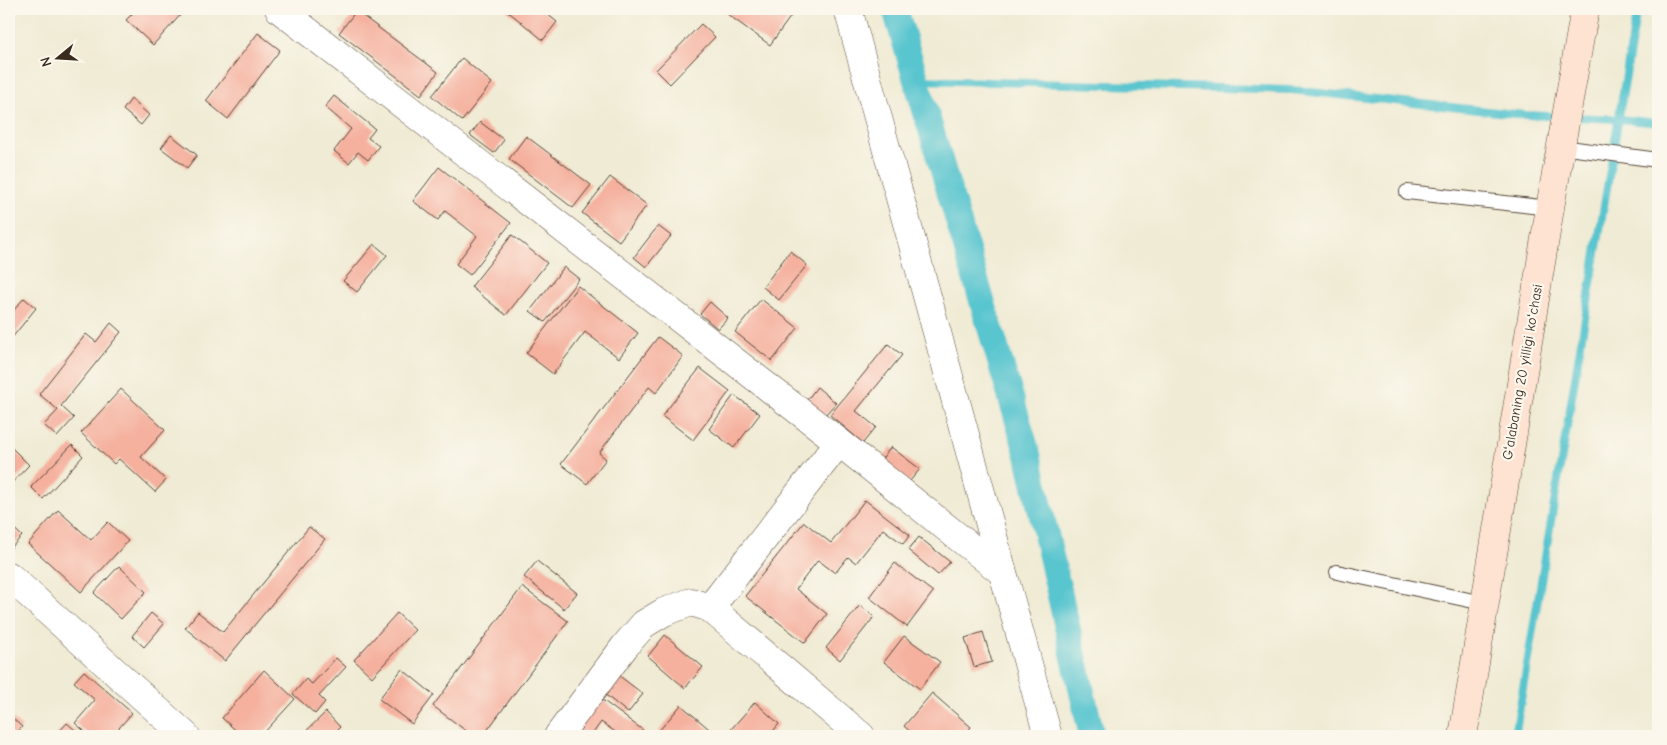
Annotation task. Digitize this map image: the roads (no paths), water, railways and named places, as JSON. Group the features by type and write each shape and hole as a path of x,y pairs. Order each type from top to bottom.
{"main road":[{"name":"Gʻalabaning 20 yilligi koʻchasi","path":"1463,736 1550,208 1586,9"}],"street":[{"path":"279,9 839,442 1002,572"},
{"path":"848,9 1048,736"},
{"path":"710,608 839,442"},
{"path":"9,576 186,736"},
{"path":"558,736 625,646 644,624 664,612 691,602 710,608 861,736"}],"lane":[{"path":"1565,128 1598,152 1658,160"},
{"path":"1406,192 1550,208"},
{"path":"1337,572 1484,603"}],"waterway":[{"path":"895,9 1028,455 1092,736"},
{"path":"1515,736 1637,9"},
{"path":"916,80 1292,90 1525,115 1619,119 1658,123"}]}
